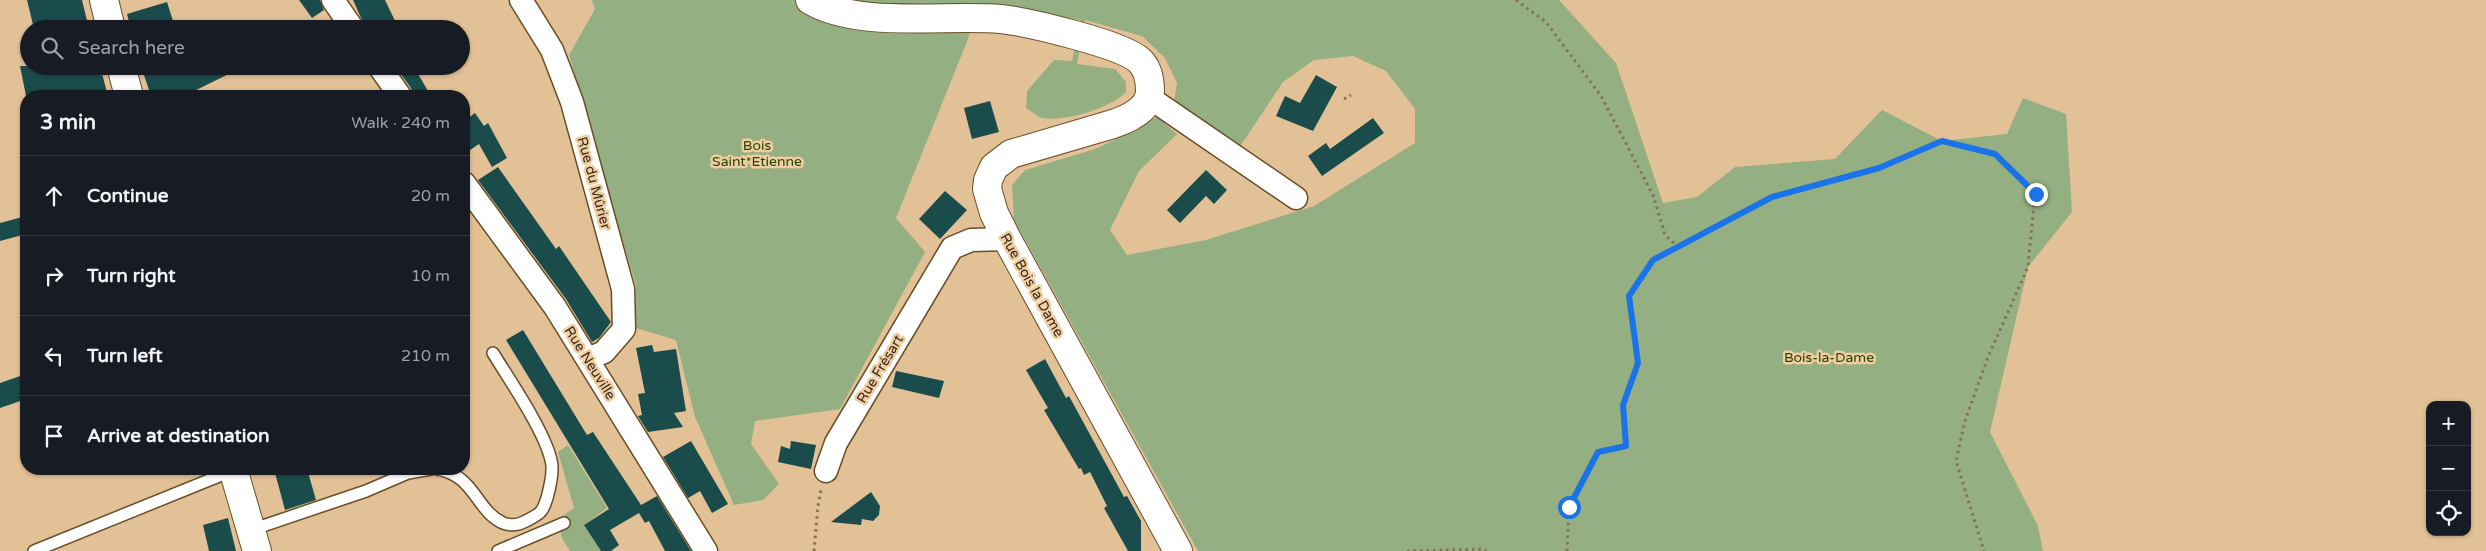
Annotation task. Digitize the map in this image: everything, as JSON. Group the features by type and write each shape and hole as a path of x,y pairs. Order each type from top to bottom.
{"street":[{"path":"104,0 109,20"},
{"path":"333,0 347,20"},
{"name":"Rue du Mûrier","path":"521,0 552,50 572,102 623,289 624,329 604,352 588,359"},
{"path":"810,0 820,6 844,13 892,17 1002,20 1098,41 1124,51 1140,60 1150,78 1150,98 1296,198"},
{"path":"123,75 127,90"},
{"path":"385,75 396,90"},
{"name":"Rue Bois la Dame","path":"1150,98 1145,105 1128,119 1011,154 994,167 988,180 988,189 994,213 1006,239 1178,551"},
{"name":"Rue Neuville","path":"470,191 555,307 706,551"},
{"name":"Rue Frésart","path":"826,471 836,443 952,248 971,240 1006,239"},
{"path":"236,475 254,540"}],"lane":[{"path":"456,475 463,479 491,514 501,522 511,526 529,519 544,509 549,490 552,462 544,441 493,353"},
{"path":"34,551 57,547 220,475"},
{"path":"254,540 403,475"},
{"path":"498,551 564,523"}],"path":[{"path":"1516,0 1546,22 1602,96 1653,195 1664,235 1678,247"},
{"path":"1344,99 1351,95"},
{"path":"1567,551 1569,507 1598,452 1626,446 1623,405 1638,363 1629,296 1653,260 1772,197 1879,168 1942,141 1995,154 2036,194 2028,267 1988,357 1965,421 1956,461 1984,551"},
{"path":"814,551 818,506 826,471"},
{"path":"1407,551 1484,549 1486,551"}],"green space":[{"path":"592,0 1559,0 1616,63 1663,203 1697,197 1735,167 1835,159 1882,110 1942,141 2007,134 2023,98 2066,114 2072,212 2028,267 1990,432 2038,526 2043,551 1198,551 1014,220 1012,185 1025,170 1095,149 1136,130 1157,117 1177,134 1139,171 1110,230 1127,255 1206,240 1314,206 1415,143 1415,109 1386,71 1353,56 1314,60 1283,82 1239,148 1174,102 1177,83 1165,58 1142,36 1085,20 1077,64 1115,69 1126,82 1126,92 1109,104 1085,113 1060,118 1048,119 1039,117 1026,108 1027,91 1054,60 1072,61 1081,20 977,4 968,39 896,218 925,252 840,409 755,421 751,444 779,484 763,500 734,505 695,417 676,340 636,328 636,286 569,55 595,9"},
{"path":"568,445 607,508 584,525 601,551 570,551 562,538 558,519 574,508 558,452"}],"building":[{"path":"27,0 82,0 87,20 32,20"},
{"path":"299,0 320,0 324,10 312,18"},
{"path":"353,0 385,0 395,20 362,20"},
{"path":"167,2 173,20 129,20 127,14"},
{"path":"22,75 102,75 106,90 25,90"},
{"path":"144,75 227,75 196,90 149,90"},
{"path":"402,75 419,75 427,90 412,90"},
{"path":"1316,75 1337,87 1313,131 1276,116 1285,96 1300,103"},
{"path":"990,101 999,132 972,139 964,108"},
{"path":"475,113 484,126 488,123 507,158 492,167 479,144 470,150 470,117"},
{"path":"1373,118 1384,133 1322,176 1308,156 1326,143 1330,149"},
{"path":"498,167 556,249 559,246 611,322 599,338 592,342 566,299 478,180"},
{"path":"1206,170 1227,190 1214,204 1206,196 1180,223 1167,210"},
{"path":"945,191 967,210 940,239 919,219"},
{"path":"20,218 20,236 0,241 0,223"},
{"path":"523,330 587,435 593,432 641,505 657,496 691,551 665,551 649,521 645,523 639,513 610,530 619,545 611,551 601,551 584,525 609,509 506,340"},
{"path":"652,345 654,352 676,349 686,411 674,413 683,427 648,432 638,416 642,415 638,394 645,393 636,348"},
{"path":"1045,359 1066,398 1069,396 1124,497 1127,496 1141,521 1141,551 1128,551 1104,508 1107,506 1090,472 1084,475 1081,468 1079,469 1044,410 1048,408 1026,370"},
{"path":"896,371 944,381 939,398 892,387"},
{"path":"20,376 20,401 0,408 0,383"},
{"path":"691,441 728,504 712,513 700,491 688,498 663,457"},
{"path":"791,441 816,445 811,469 778,462 781,446 790,449"},
{"path":"276,475 309,475 316,500 285,510"},
{"path":"871,492 880,506 879,515 873,521 862,519 861,525 831,522"},
{"path":"228,518 236,551 209,551 203,525"}],"route":[{"path":"1569,507 1598,452 1626,446 1623,405 1638,363 1629,296 1653,260 1772,197 1879,168 1942,141 1995,154 2036,194"}],"park label":[{"name":"Bois Saint*Etienne","path":"757,154"},
{"name":"Bois-la-Dame","path":"1829,357"}]}
